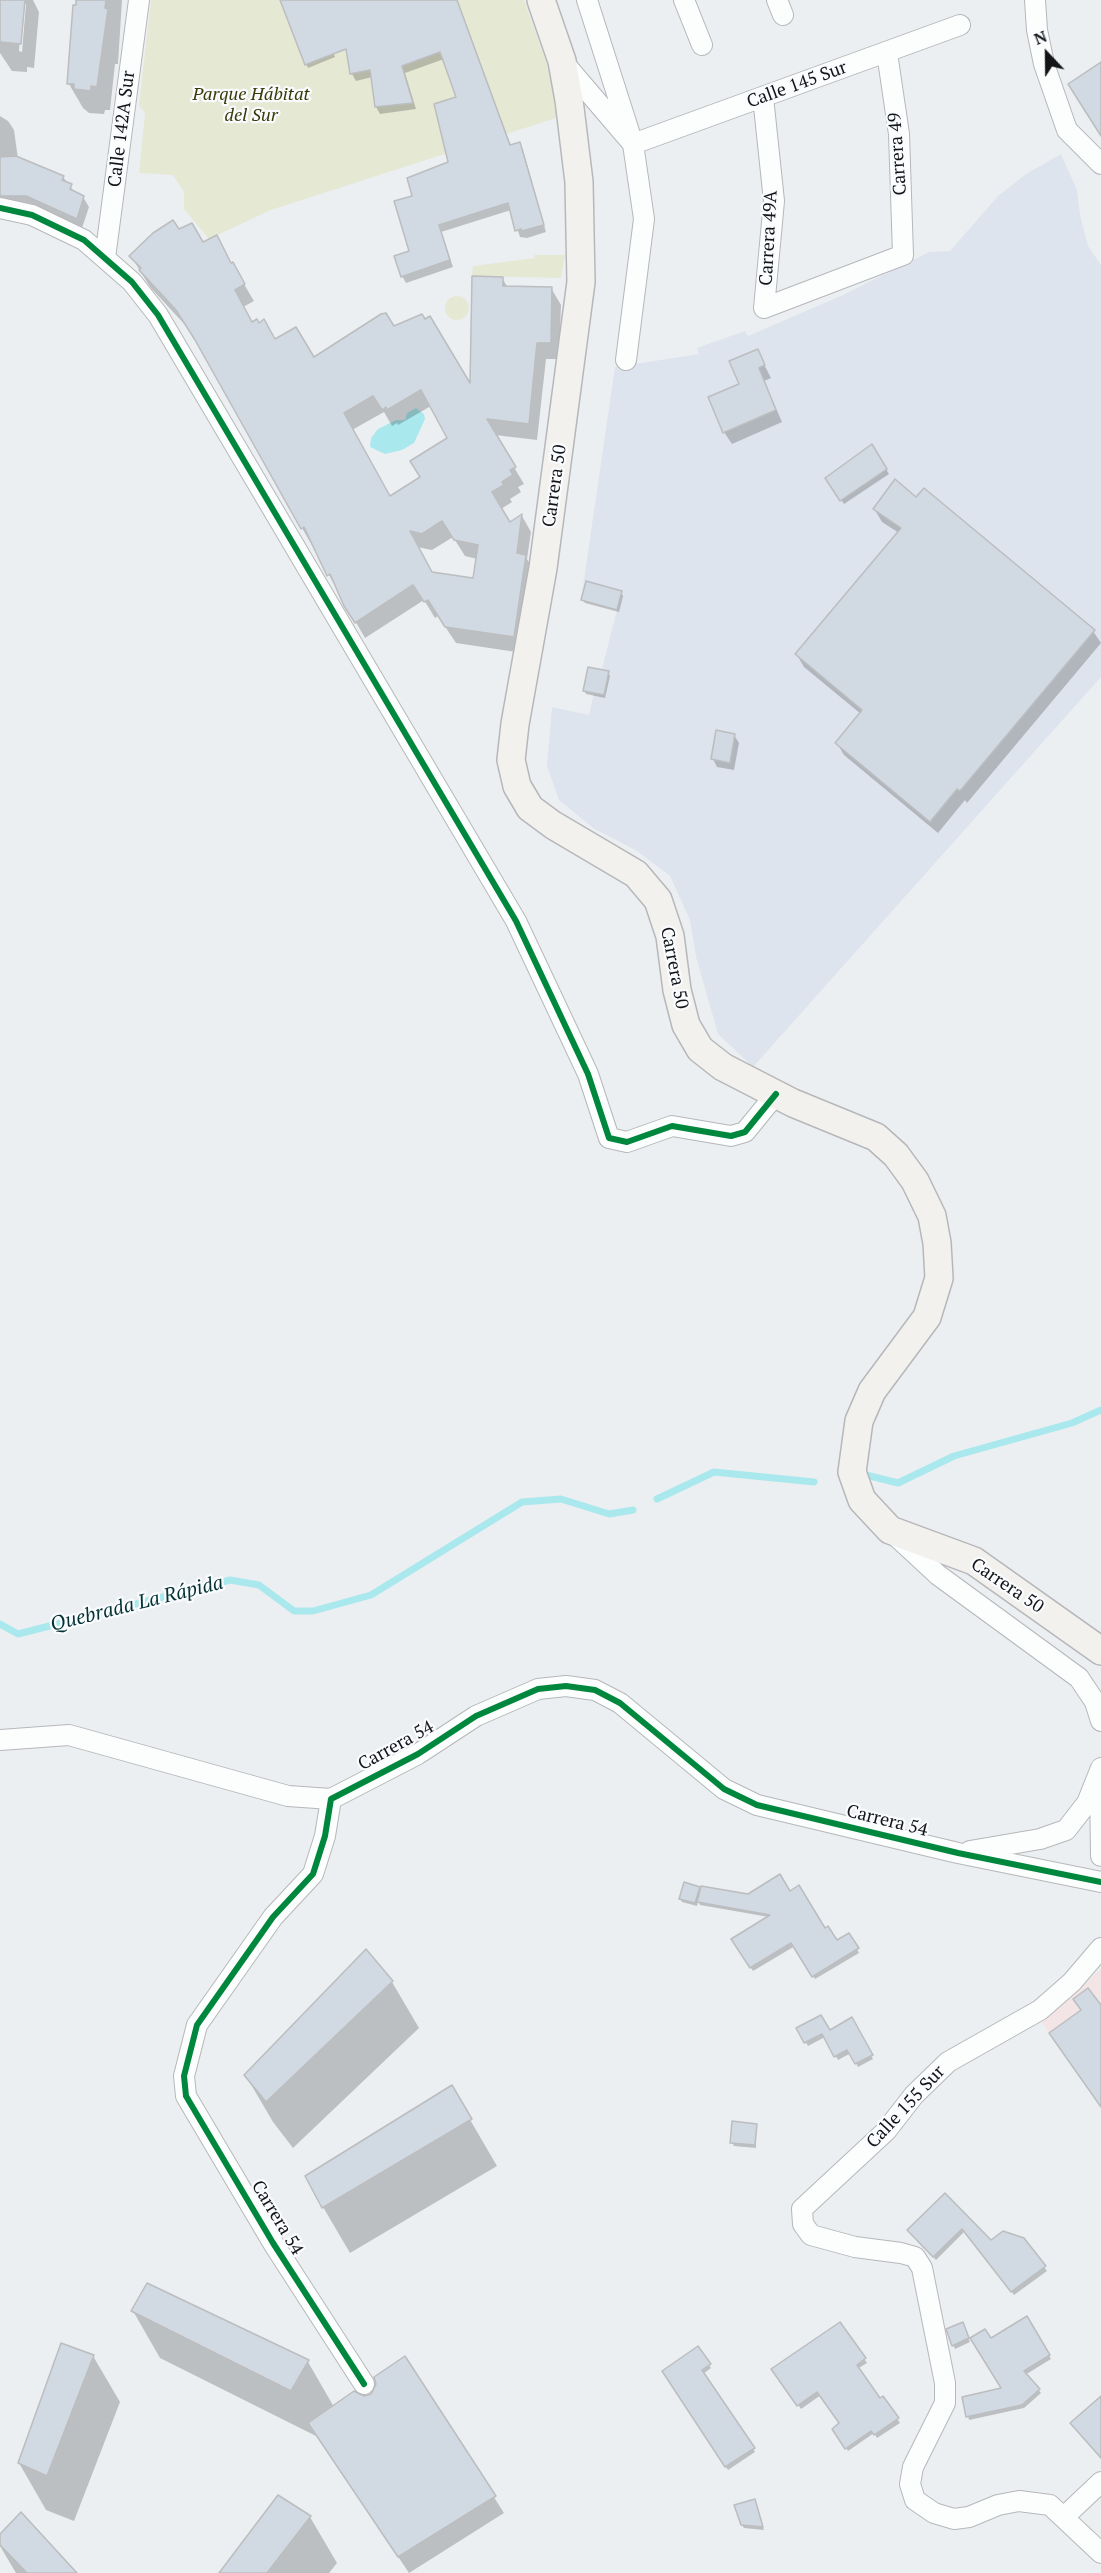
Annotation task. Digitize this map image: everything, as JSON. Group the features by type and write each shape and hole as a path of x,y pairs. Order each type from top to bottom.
{"main road":[{"name":"Carrera 50","path":"541,0 562,61 579,182 582,239 580,290 545,558 516,715 511,760 517,786 530,808 553,825 636,874 658,900 670,936 677,990 686,1025 700,1049 723,1068 776,1094 876,1137 896,1155 915,1181 932,1216 937,1243 939,1278 927,1317 872,1391 859,1421 852,1472 862,1500 890,1530 974,1561 1101,1651"}],"street":[{"name":"Calle 142A Sur","path":"105,258 138,0"},
{"path":"587,0 633,144 644,219 626,360"},
{"path":"684,0 702,45"},
{"path":"1035,0 1037,30 1044,64 1067,130 1101,164"},
{"name":"Calle 145 Sur","path":"633,144 960,25"},
{"name":"Carrera 49","path":"764,308 903,255 899,134 887,53"},
{"path":"562,61 633,144"},
{"name":"Carrera 49A","path":"763,97 774,201 764,308"},
{"path":"0,208 32,215 84,240 132,282 184,355 450,804 516,921 563,1015 598,1099 609,1138 627,1142 672,1126 731,1136 745,1132 776,1094"},
{"path":"890,1530 938,1575 1079,1678 1095,1702 1101,1721"},
{"name":"Carrera 54","path":"364,2384 273,2243 186,2096 184,2076 197,2025 273,1917 313,1874 325,1836 331,1799 418,1754 476,1716 538,1689 566,1686 595,1690 620,1703 724,1789 757,1805 958,1853 1101,1882"},
{"path":"0,1740 69,1735 288,1796 331,1799"},
{"path":"1100,1771 1101,1856"},
{"name":"Carrera 54","path":"958,1853 1040,1839 1066,1830 1087,1803 1100,1771"},
{"name":"Calle 155 Sur","path":"1064,2517 1050,2505 1019,2501 998,2505 969,2517 954,2519 934,2513 915,2499 910,2484 913,2467 945,2403 945,2383 922,2268 915,2257 855,2247 811,2235 803,2224 802,2209 886,2131 914,2095 948,2062 1040,2010 1072,1983 1101,1948"},
{"path":"1101,2482 1064,2517 1101,2553"}],"shaded area":[{"path":"1061,154 1077,190 1080,215 1088,246 1101,265 1101,677 753,1067 718,1034 696,957 690,920 670,876 637,851 593,828 559,800 547,766 552,707 589,715 594,693 583,691 588,667 602,669 617,610 581,600 615,367 699,354 697,348 745,331 748,336 843,295 929,252 950,251 998,196 1026,174"},
{"path":"1101,1969 1101,2107 1042,2023"}],"green space":[{"name":"Parque Hábitat del Sur","path":"151,0 524,0 555,87 559,117 271,210 209,239 184,209 184,192 173,175 139,173 145,113 139,105"},
{"path":"534,255 565,255 561,278 472,276 473,266 535,258"},
{"path":"457,296 466,299 469,308 466,317 457,320 448,317 445,308 448,299"}],"water":[{"path":"416,408 424,414 425,419 414,443 402,450 385,454 370,447 371,438 378,429 396,420 405,420 407,413"}],"building":[{"path":"0,0 25,0 21,44 0,42"},
{"path":"76,0 106,0 105,8 108,9 97,87 91,86 91,91 74,89 74,84 67,84 73,5 76,5"},
{"path":"280,0 457,0 510,145 520,142 544,225 515,231 508,203 439,225 450,260 401,277 394,256 409,251 394,201 412,196 407,178 448,162 434,104 456,97 440,52 402,66 413,103 375,107 370,70 350,74 346,49 305,65"},
{"path":"1101,62 1101,136 1068,84"},
{"path":"16,156 64,176 62,180 72,184 70,189 84,196 77,219 26,196 0,196 0,157"},
{"path":"173,220 179,229 192,223 203,242 217,235 245,284 235,290 252,322 257,319 259,323 264,319 275,339 296,327 314,357 381,314 386,313 394,326 422,314 425,319 430,316 470,383 472,276 503,277 503,286 552,287 551,343 537,343 529,424 487,419 516,467 510,470 513,475 502,482 504,485 492,492 510,522 522,514 517,553 526,555 514,637 445,627 428,600 424,602 413,585 355,623 344,606 330,574 327,576 304,527 301,529 195,340 176,310 129,256 153,233","holes":["421,390 447,438 410,461 420,477 390,496 344,413 373,396 382,410 386,407 387,410","442,521 454,540 478,545 473,578 432,572 410,531 422,534"]},
{"path":"758,349 765,365 759,368 776,410 723,433 708,397 739,384 729,361"},
{"path":"872,444 887,469 840,501 825,478"},
{"path":"895,479 916,497 924,488 1095,630 960,791 957,789 930,822 835,743 862,710 795,654 901,528 873,509"},
{"path":"586,581 622,591 617,610 581,600"},
{"path":"588,667 609,671 604,695 583,691"},
{"path":"716,730 735,734 730,763 711,759"},
{"path":"780,1874 790,1891 799,1885 825,1928 828,1926 837,1940 849,1933 859,1948 812,1977 791,1943 750,1968 731,1939 770,1915 697,1902 701,1886 748,1894"},
{"path":"684,1882 700,1887 695,1903 679,1899"},
{"path":"366,1949 393,1981 266,2102 244,2075"},
{"path":"1088,1988 1101,2005 1101,2107 1049,2033 1081,2010 1073,1999"},
{"path":"821,2015 830,2030 852,2017 873,2055 855,2064 847,2050 834,2057 822,2034 804,2043 796,2028"},
{"path":"452,2085 472,2119 322,2208 305,2176"},
{"path":"732,2121 757,2124 755,2145 730,2143"},
{"path":"945,2193 991,2240 1003,2231 1024,2238 1046,2266 1011,2292 962,2229 933,2257 907,2230"},
{"path":"147,2283 309,2360 291,2391 131,2311"},
{"path":"1027,2316 1050,2355 1024,2371 1040,2389 1022,2405 966,2417 962,2397 1001,2388 970,2338 985,2329 991,2338"},
{"path":"840,2322 866,2358 857,2365 880,2398 883,2396 899,2418 874,2435 871,2431 845,2449 832,2429 839,2423 817,2392 797,2406 771,2369"},
{"path":"963,2322 969,2338 952,2346 946,2329"},
{"path":"61,2343 94,2355 47,2476 18,2463"},
{"path":"698,2346 711,2364 702,2370 755,2448 725,2467 662,2371"},
{"path":"405,2356 496,2496 398,2557 308,2423 354,2391 364,2396 371,2394 376,2384 374,2377"},
{"path":"1101,2396 1101,2458 1070,2423"},
{"path":"278,2495 311,2516 267,2573 219,2573"},
{"path":"755,2499 763,2527 741,2525 734,2505"},
{"path":"21,2512 77,2573 27,2573 0,2545 0,2534"}],"waterway":[{"name":"Quebrada La Rápida","path":"866,1475 898,1483 954,1456 1072,1423 1101,1410"},
{"name":"Quebrada La Rápida","path":"657,1499 714,1472 814,1482"},
{"name":"Quebrada La Rápida","path":"0,1624 18,1634 230,1580 259,1585 294,1611 313,1611 371,1595 522,1502 561,1499 609,1514 633,1510"}],"cycle path":[{"path":"0,208 32,215 84,240 132,282 158,315 516,921 588,1074 609,1138 627,1142 672,1126 731,1136 745,1132 776,1094"},
{"path":"364,2384 273,2243 186,2096 184,2076 197,2025 273,1917 313,1874 325,1836 331,1799 418,1754 476,1716 538,1689 566,1686 595,1690 620,1703 724,1789 757,1805 958,1853 1101,1882"}]}
